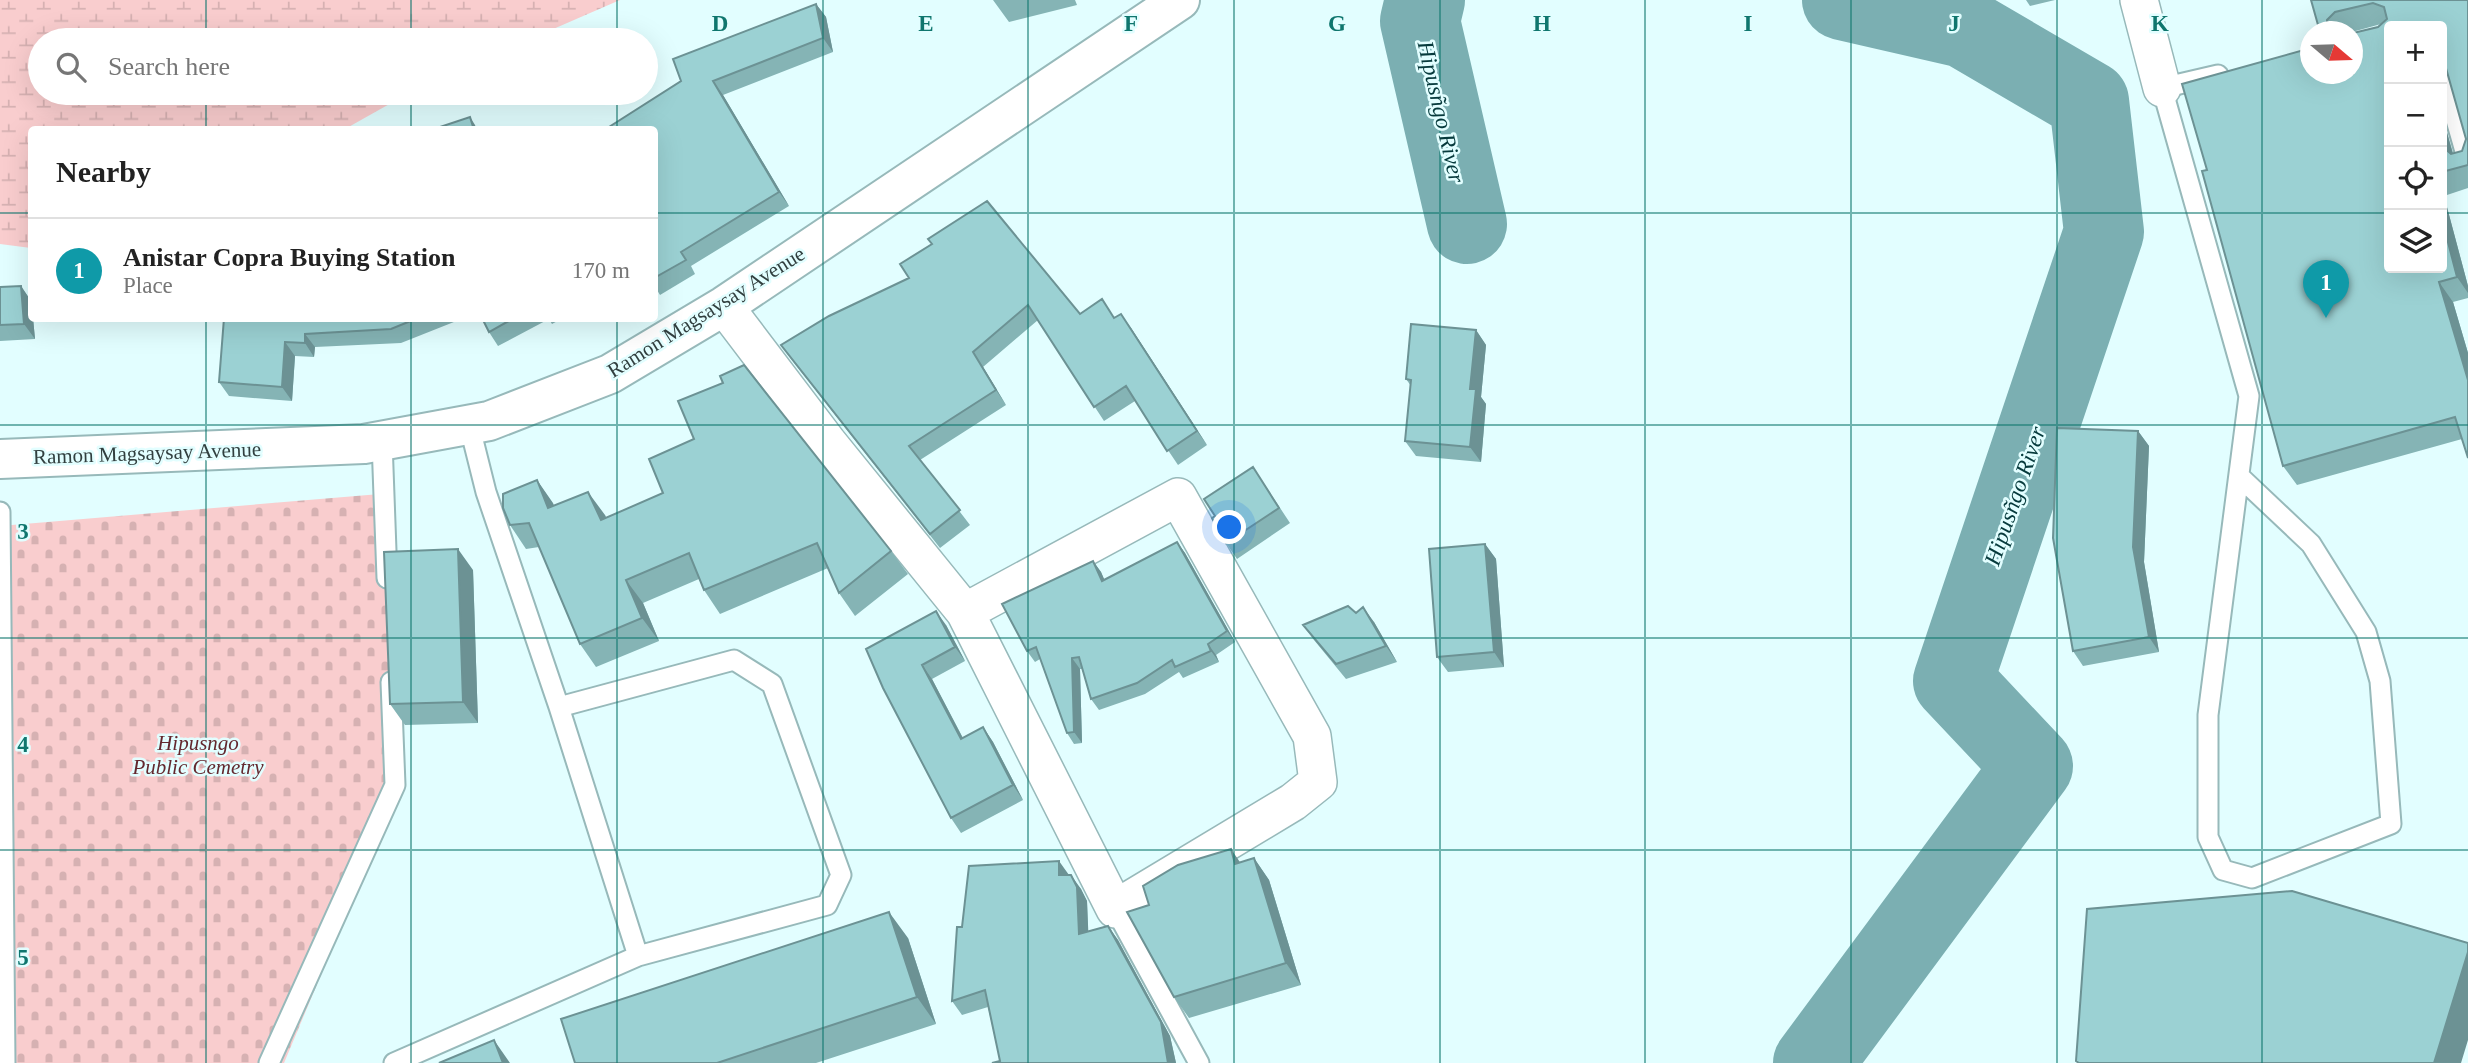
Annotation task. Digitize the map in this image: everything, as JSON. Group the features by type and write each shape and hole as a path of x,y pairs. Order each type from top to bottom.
{"main road":[{"name":"Ramon Magsaysay Avenue","path":"0,459 364,444 489,421 610,374 724,306 1180,0"}],"street":[{"path":"2139,0 2162,88"},
{"path":"724,306 828,443 965,612 1115,909 1293,802 1318,782 1312,736 1178,497 965,612"}],"lane":[{"path":"2239,476 2311,544 2366,632 2379,681 2392,824 2252,878 2223,870 2208,838 2208,715 2249,396 2162,88 2243,69"},
{"path":"2446,84 2468,162"},
{"path":"469,424 486,492 559,707 638,956"},
{"path":"382,441 387,592"},
{"path":"0,512 5,1063"},
{"path":"394,1063 638,956 827,905 841,875 772,684 734,660 559,707"},
{"path":"269,1063 395,785 390,661"},
{"path":"1115,909 1199,1063"}],"green space":[{"path":"0,0 620,0 556,28 28,28 28,105 388,105 350,126 28,126 28,248 0,244"},
{"name":"Hipusngo Public Cemetry","path":"380,494 398,791 284,1063 0,1063 0,526"}],"building":[{"path":"2311,0 2468,0 2468,165 2447,171 2447,150 2451,154 2462,151 2466,139 2447,72 2447,21 2385,21 2387,19 2384,7 2373,3 2335,12 2327,21 2317,21"},
{"path":"816,4 823,38 713,81 779,192 681,252 686,260 658,276 658,126 611,126 643,105 658,105 658,96 681,81 673,59"},
{"path":"2384,22 2384,273 2447,273 2447,238 2457,277 2439,282 2468,380 2468,458 2455,417 2283,466 2202,171 2207,170 2182,84 2300,51 2300,84 2363,84 2363,31 2378,27"},
{"path":"470,117 473,126 443,126"},
{"path":"987,201 1080,314 1102,299 1114,318 1121,314 1197,431 1167,451 1126,386 1094,407 1028,305 973,352 996,390 909,446 960,510 930,534 781,345 829,316 909,278 900,264 932,244 928,239"},
{"path":"21,286 24,324 0,325 0,287"},
{"path":"224,322 408,322 391,329 305,334 305,343 285,342 282,387 219,382"},
{"path":"484,322 507,322 489,332"},
{"path":"1411,324 1476,330 1470,389 1476,389 1470,447 1405,441 1411,380 1406,379"},
{"path":"744,365 891,551 839,593 817,543 704,590 689,553 626,580 642,618 580,644 529,523 510,525 503,508 503,494 537,480 548,508 588,492 601,520 663,493 649,459 694,439 678,401 723,383 720,376"},
{"path":"2057,428 2138,431 2133,547 2149,637 2073,651 2053,538"},
{"path":"1253,467 1279,508 1226,543 1212,518 1215,516 1204,499"},
{"path":"1177,542 1227,631 1208,644 1211,651 1175,667 1172,660 1137,683 1091,699 1079,657 1072,658 1074,732 1067,733 1036,647 1027,651 1002,604 1093,561 1102,581"},
{"path":"1485,544 1494,652 1437,657 1429,549"},
{"path":"458,549 463,702 390,704 384,552"},
{"path":"1348,606 1356,613 1363,607 1386,646 1336,664 1303,625"},
{"path":"936,611 955,647 922,665 961,739 983,727 1013,785 951,818 883,688 866,649"},
{"path":"1231,849 1235,864 1254,858 1286,963 1174,997 1127,912 1149,905 1143,886 1178,865"},
{"path":"1059,861 1059,875 1071,875 1077,887 1079,934 1108,926 1161,1022 1168,1063 992,1063 1000,1061 985,990 952,1001 957,927 962,927 969,866"},
{"path":"2292,891 2468,943 2468,952 2434,1063 2076,1061 2087,909"},
{"path":"889,912 917,997 717,1063 575,1063 561,1019"},
{"path":"494,1040 503,1063 439,1063"}],"waterway":[{"name":"Hipusñgo River","path":"1425,0 1420,21 1467,224"},
{"name":"Hipusñgo River","path":"1813,1063 2033,766 1953,681 2104,232 2089,101 1964,28 1842,0"}],"place":[{"name":"Anistar Copra Buying Station","path":"2326,318"}]}
